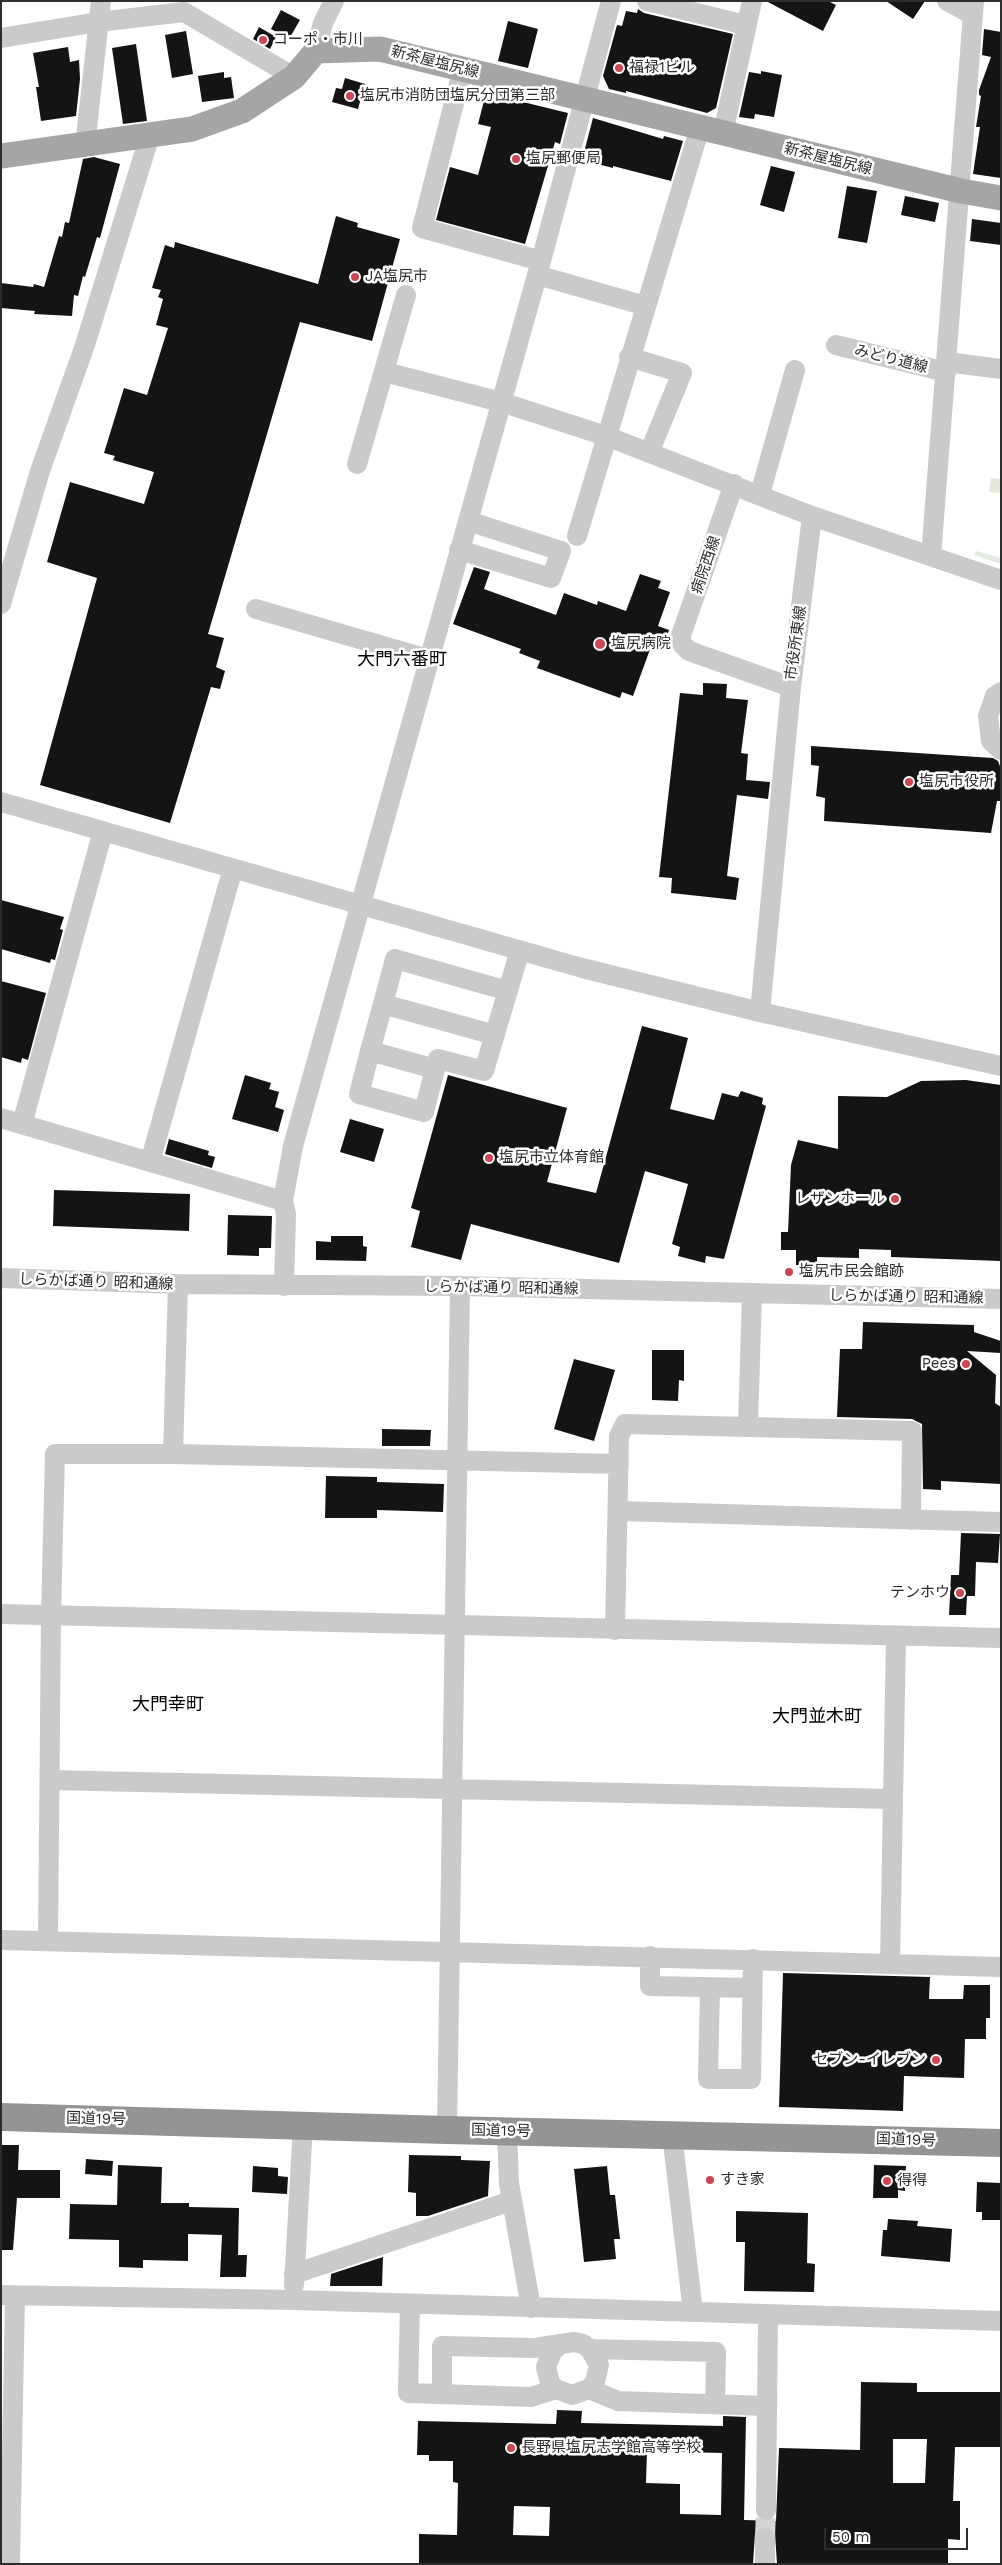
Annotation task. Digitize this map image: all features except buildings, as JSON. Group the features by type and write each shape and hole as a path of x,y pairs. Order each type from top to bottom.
{"highway":[{"name":"国道19号","path":"1,2117 303,2124 507,2132 672,2134 1001,2143"}],"main road":[{"name":"新茶屋塩尻線","path":"316,51 380,49 961,191 1001,198"},
{"path":"1,156 85,146 192,129 242,111 294,77 316,51"}],"street":[{"path":"85,146 101,1"},
{"path":"316,51 323,23 334,1"},
{"path":"284,1286 286,1214 283,1202 293,1146 586,99 611,1"},
{"path":"647,1 746,25"},
{"path":"577,536 629,357 711,130 746,25 752,1"},
{"path":"931,556 974,8 947,1"},
{"path":"1,38 98,22 184,12 192,8 294,77"},
{"path":"462,68 422,228 646,306"},
{"path":"1,604 40,471 86,344 150,136"},
{"path":"357,464 406,295"},
{"name":"みどり道線","path":"836,345 946,367 1001,369"},
{"path":"629,357 682,372 649,453"},
{"path":"760,494 796,370"},
{"path":"384,372 501,402 606,436 760,494 812,516 1001,580"},
{"name":"病院西線","path":"683,645 680,638 734,484"},
{"name":"市役所東線","path":"683,645 689,651 792,687 812,516"},
{"path":"459,550 551,578 560,551 468,521"},
{"path":"256,609 428,659"},
{"path":"760,1012 792,687"},
{"path":"1001,692 994,696 988,716 991,741 1001,750"},
{"path":"1,802 520,950 760,1012 1001,1066"},
{"path":"22,1124 103,831"},
{"path":"150,1162 233,868"},
{"path":"508,991 395,959 359,1094 424,1112 438,1059 484,1071 495,1035 508,991 520,950"},
{"path":"383,1004 495,1035"},
{"path":"370,1051 435,1070"},
{"path":"1,1118 283,1202"},
{"name":"しらかば通り 昭和通線","path":"1,1278 178,1284 460,1286 1001,1299"},
{"path":"173,1454 178,1284"},
{"path":"446,2130 460,1286"},
{"path":"748,1426 752,1294"},
{"path":"615,1630 619,1511 619,1436 626,1424 912,1431 911,1520"},
{"path":"48,1940 51,1615 56,1454 173,1454 619,1464"},
{"path":"619,1511 1001,1522"},
{"path":"1,1614 896,1637 1001,1638"},
{"path":"890,1963 896,1637"},
{"path":"50,1780 892,1799"},
{"path":"1,1940 650,1956 1001,1967"},
{"path":"650,1956 650,1986 752,1988"},
{"path":"710,1987 708,2079 751,2079 753,1959"},
{"path":"293,2300 303,2124"},
{"path":"507,2132 511,2201 531,2295 531,2308"},
{"path":"672,2134 693,2312"},
{"path":"294,2274 511,2201"},
{"path":"10,2564 8,2295 293,2300 1001,2322"},
{"path":"410,2304 408,2393 531,2397 556,2389"},
{"path":"574,2346 575,2310"},
{"path":"766,2510 768,2315"},
{"path":"442,2394 442,2346 534,2348 574,2346 716,2352 715,2404"},
{"path":"574,2346 599,2365 595,2382 589,2389 572,2395 556,2389 550,2383 546,2367 552,2352 574,2346"},
{"path":"589,2389 618,2401 766,2406"},
{"path":"765,2538 765,2564"}],"shaded area":[{"path":"991,478 1001,479 1001,493 989,492"},
{"path":"976,551 1001,558 1001,564 974,555"}],"tunnel":[{"path":"765,2538 766,2510"}],"place":[{"name":"コーポ・市川","path":"263,40"},
{"name":"福禄1ビル","path":"619,68"},
{"name":"塩尻市消防団塩尻分団第三部","path":"350,96"},
{"name":"塩尻郵便局","path":"516,159"},
{"name":"JA塩尻市","path":"355,277"},
{"name":"塩尻病院","path":"600,644"},
{"name":"塩尻市役所","path":"909,782"},
{"name":"塩尻市立体育館","path":"489,1158"},
{"name":"レザンホール","path":"895,1199"},
{"name":"塩尻市民会館跡","path":"789,1272"},
{"name":"Pees","path":"966,1364"},
{"name":"テンホウ","path":"960,1593"},
{"name":"セブン-イレブン","path":"936,2060"},
{"name":"すき家","path":"710,2180"},
{"name":"得得","path":"887,2181"},
{"name":"長野県塩尻志学館高等学校","path":"511,2448"}],"district":[{"name":"大門六番町","path":"402,660"},
{"name":"大門幸町","path":"168,1705"},
{"name":"大門並木町","path":"817,1717"}]}
